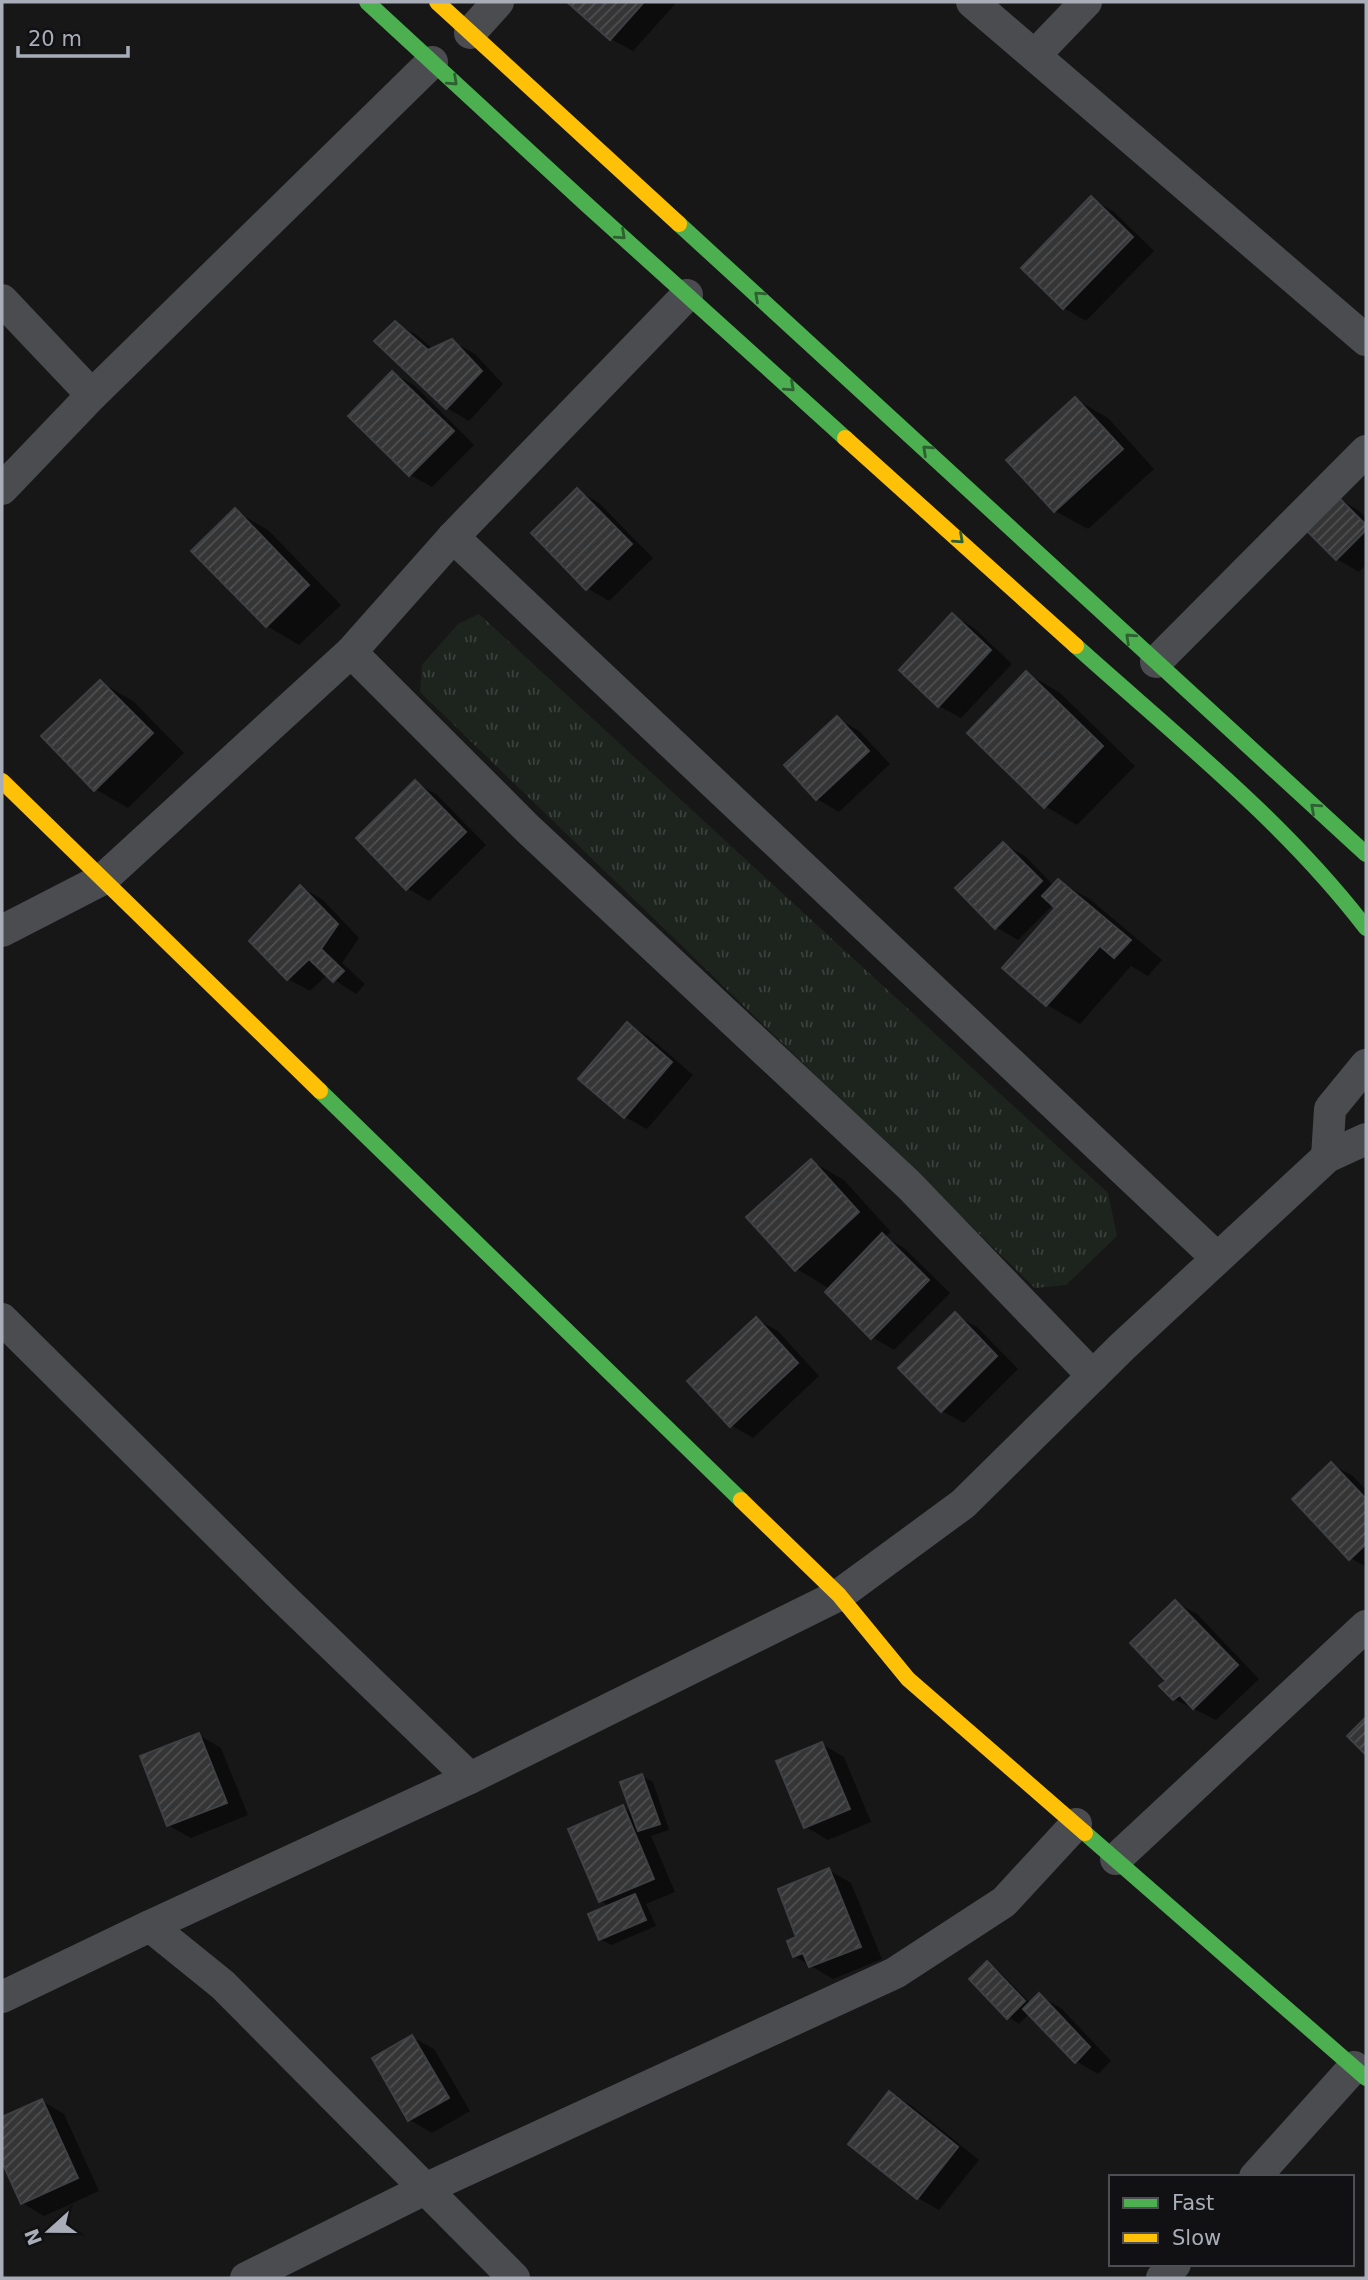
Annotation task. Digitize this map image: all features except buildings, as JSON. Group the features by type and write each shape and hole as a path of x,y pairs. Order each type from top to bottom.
{"street":[{"path":"367,2 687,295 1285,834 1340,894 1366,928"},
{"path":"437,2 1366,854"},
{"path":"470,33 498,2"},
{"path":"972,2 1366,340"},
{"path":"1035,55 1086,2"},
{"path":"2,489 92,395 432,62"},
{"path":"2,931 103,879 351,652 453,537 687,295"},
{"path":"2,300 92,395"},
{"path":"1156,662 1366,451"},
{"path":"453,537 1217,1258"},
{"path":"351,652 528,829 909,1185 1093,1376"},
{"path":"2,781 839,1595 908,1679 1360,2073 1257,2175"},
{"path":"1327,1157 1330,1109 1366,1065"},
{"path":"2,1997 470,1778 839,1595 963,1504 1093,1376 1327,1157 1366,1139"},
{"path":"2,1319 283,1598 470,1778"},
{"path":"1116,1859 1366,1626"},
{"path":"246,2278 425,2189 895,1973 1004,1902 1076,1825"},
{"path":"150,1926 223,1985 514,2278"}],"green space":[{"path":"479,614 1108,1193 1117,1236 1066,1285 1035,1288 420,692 422,665 458,624"}],"traffic: fast":[{"path":"367,2 845,438"},
{"path":"679,224 1366,854"},
{"path":"1076,646 1265,815 1334,889 1366,928"},
{"path":"320,1091 741,1500"},
{"path":"1085,1833 1366,2078"}],"traffic: slow":[{"path":"437,2 679,224"},
{"path":"845,438 1076,646"},
{"path":"2,781 320,1091"},
{"path":"741,1500 839,1595 908,1679 1085,1833"}]}
